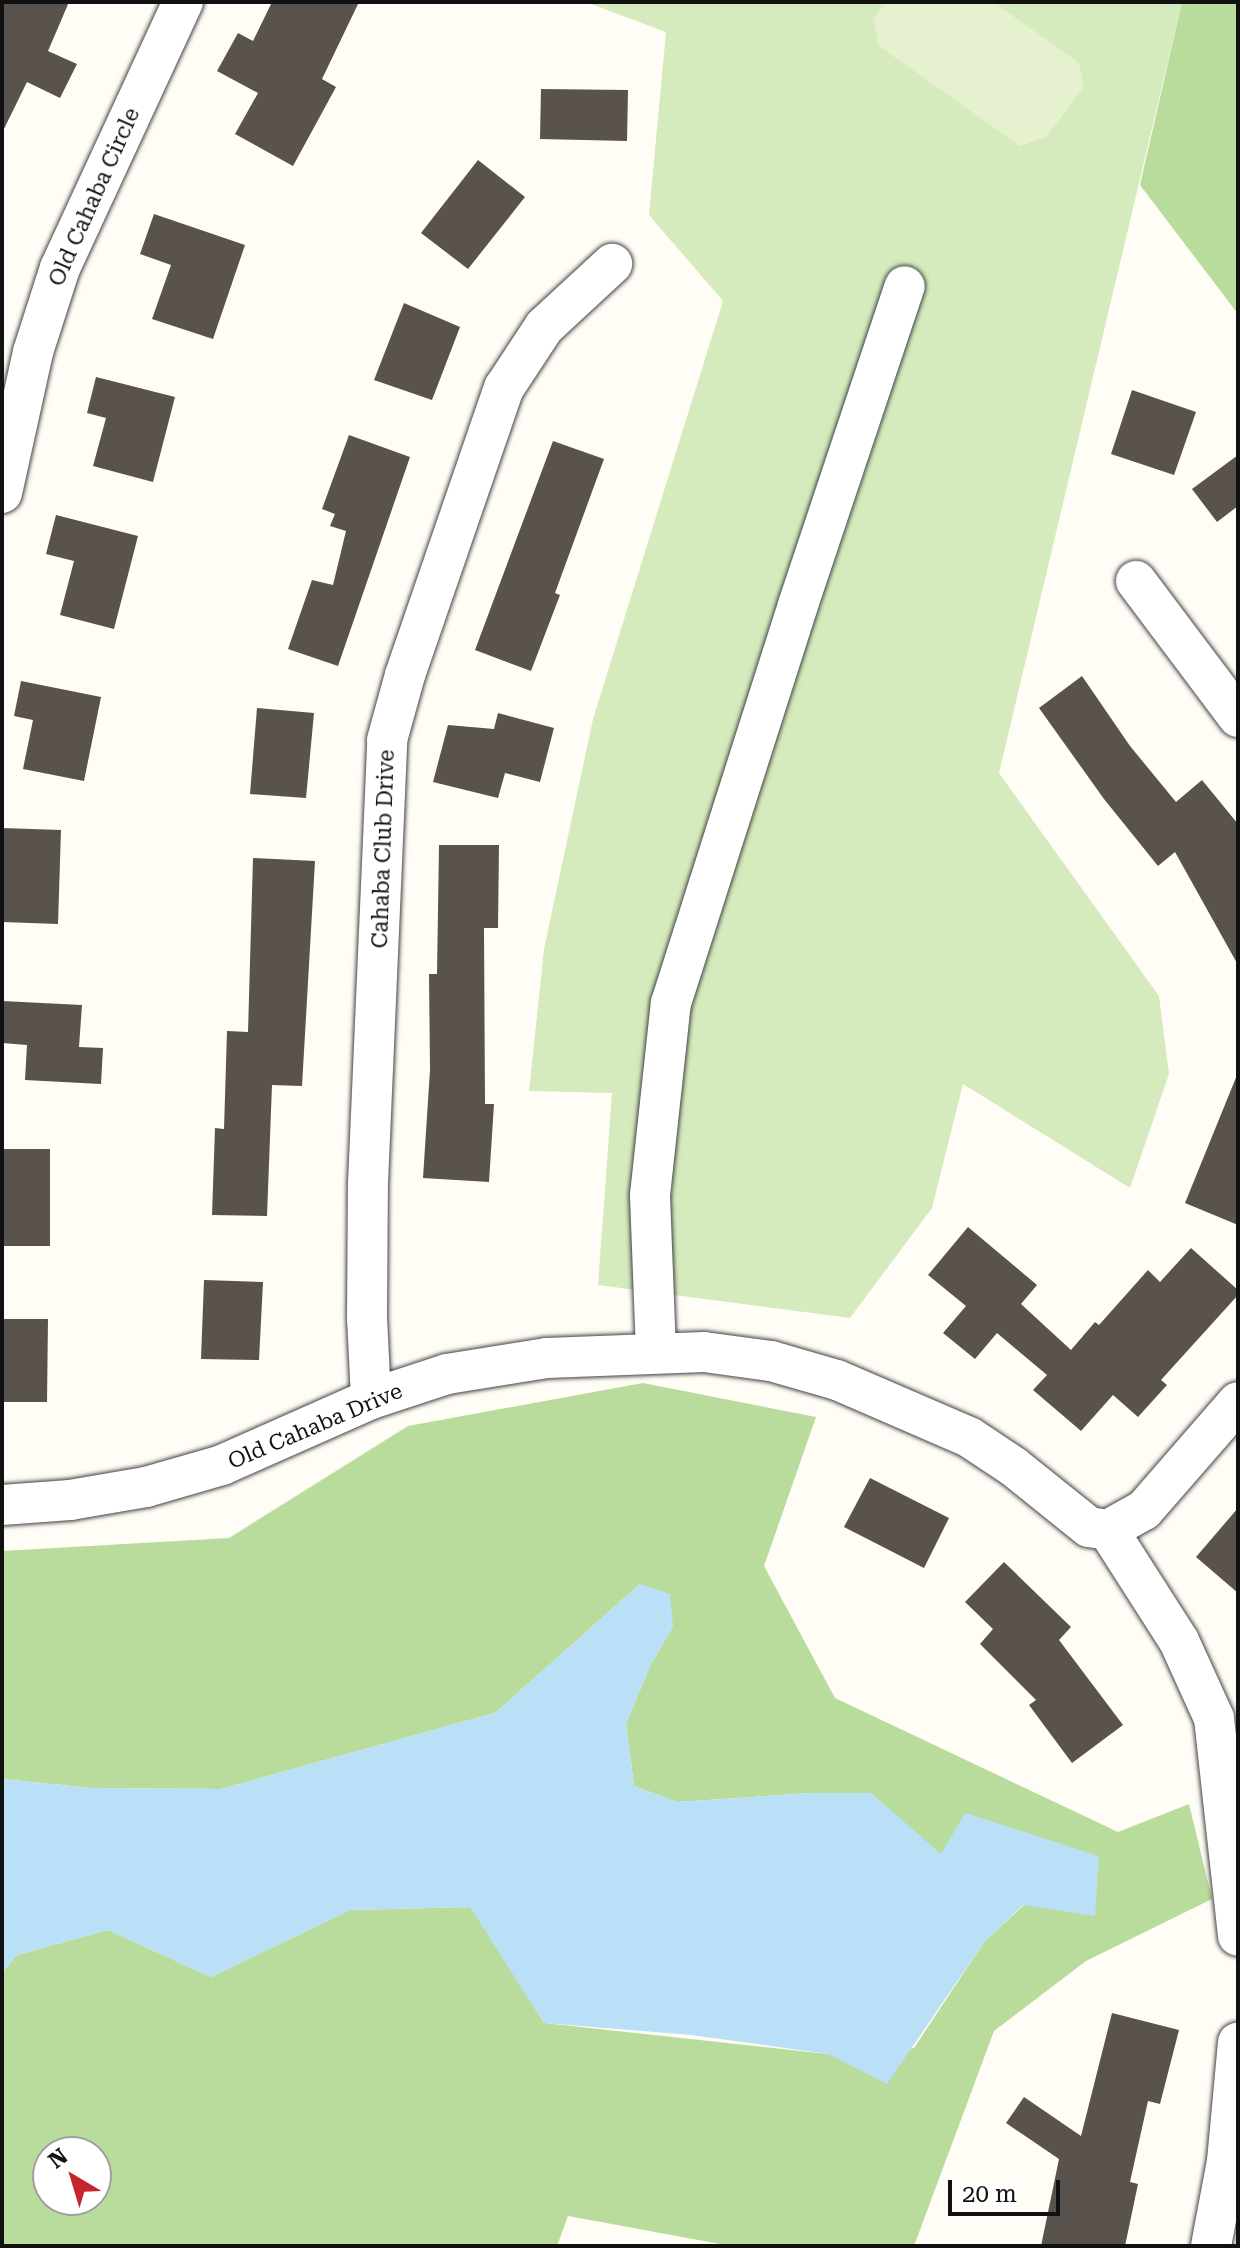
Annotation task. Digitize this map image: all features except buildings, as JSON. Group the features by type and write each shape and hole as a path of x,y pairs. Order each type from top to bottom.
{"street":[{"name":"Old Cahaba Circle","path":"2,493 33,352 60,268 183,2"},
{"name":"Cahaba Club Drive","path":"371,1399 367,1318 368,1183 387,740 405,675 504,388 544,327 612,264"},
{"path":"656,1352 650,1195 671,1003 798,605 905,286"},
{"path":"1136,581 1238,717"},
{"name":"Old Cahaba Drive","path":"2,1505 70,1500 146,1487 222,1465 371,1399 447,1374 518,1362 656,1352 704,1352 771,1361 837,1380 969,1437 1014,1467 1089,1527 1108,1530"},
{"path":"1238,1402 1164,1491 1144,1510 1108,1530 1179,1641 1214,1718 1238,1936"},
{"path":"1222,2231 1238,2043"}],"green space":[{"path":"586,2 1182,2 999,773 1159,996 1169,1074 1130,1188 963,1084 932,1208 850,1318 598,1285 612,1093 529,1091 544,949 593,719 723,301 649,215 666,32"},
{"path":"886,2 993,2 1079,63 1084,86 1046,137 1020,146 879,46 873,20"},
{"path":"1182,2 1238,2 1238,314 1140,185"},
{"path":"643,1383 816,1417 764,1566 835,1698 1118,1832 1189,1804 1212,1899 1086,1961 994,2031 914,2246 731,2246 568,2216 557,2246 2,2246 2,1973 17,1955 108,1930 211,1977 350,1910 471,1907 544,2023 828,2054 914,2048 984,1942 1024,1905 941,1854 812,1793 677,1802 634,1786 626,1724 650,1666 673,1626 640,1584 495,1713 221,1789 91,1788 2,1779 2,1551 229,1538 408,1426"}],"water":[{"path":"640,1584 670,1594 673,1626 650,1666 626,1724 634,1786 677,1802 812,1793 871,1793 941,1854 965,1813 1099,1856 1095,1916 1023,1905 984,1942 887,2084 828,2054 691,2035 544,2023 470,1907 350,1910 211,1977 108,1930 17,1955 2,1973 2,1779 91,1788 221,1789 495,1713"}]}
